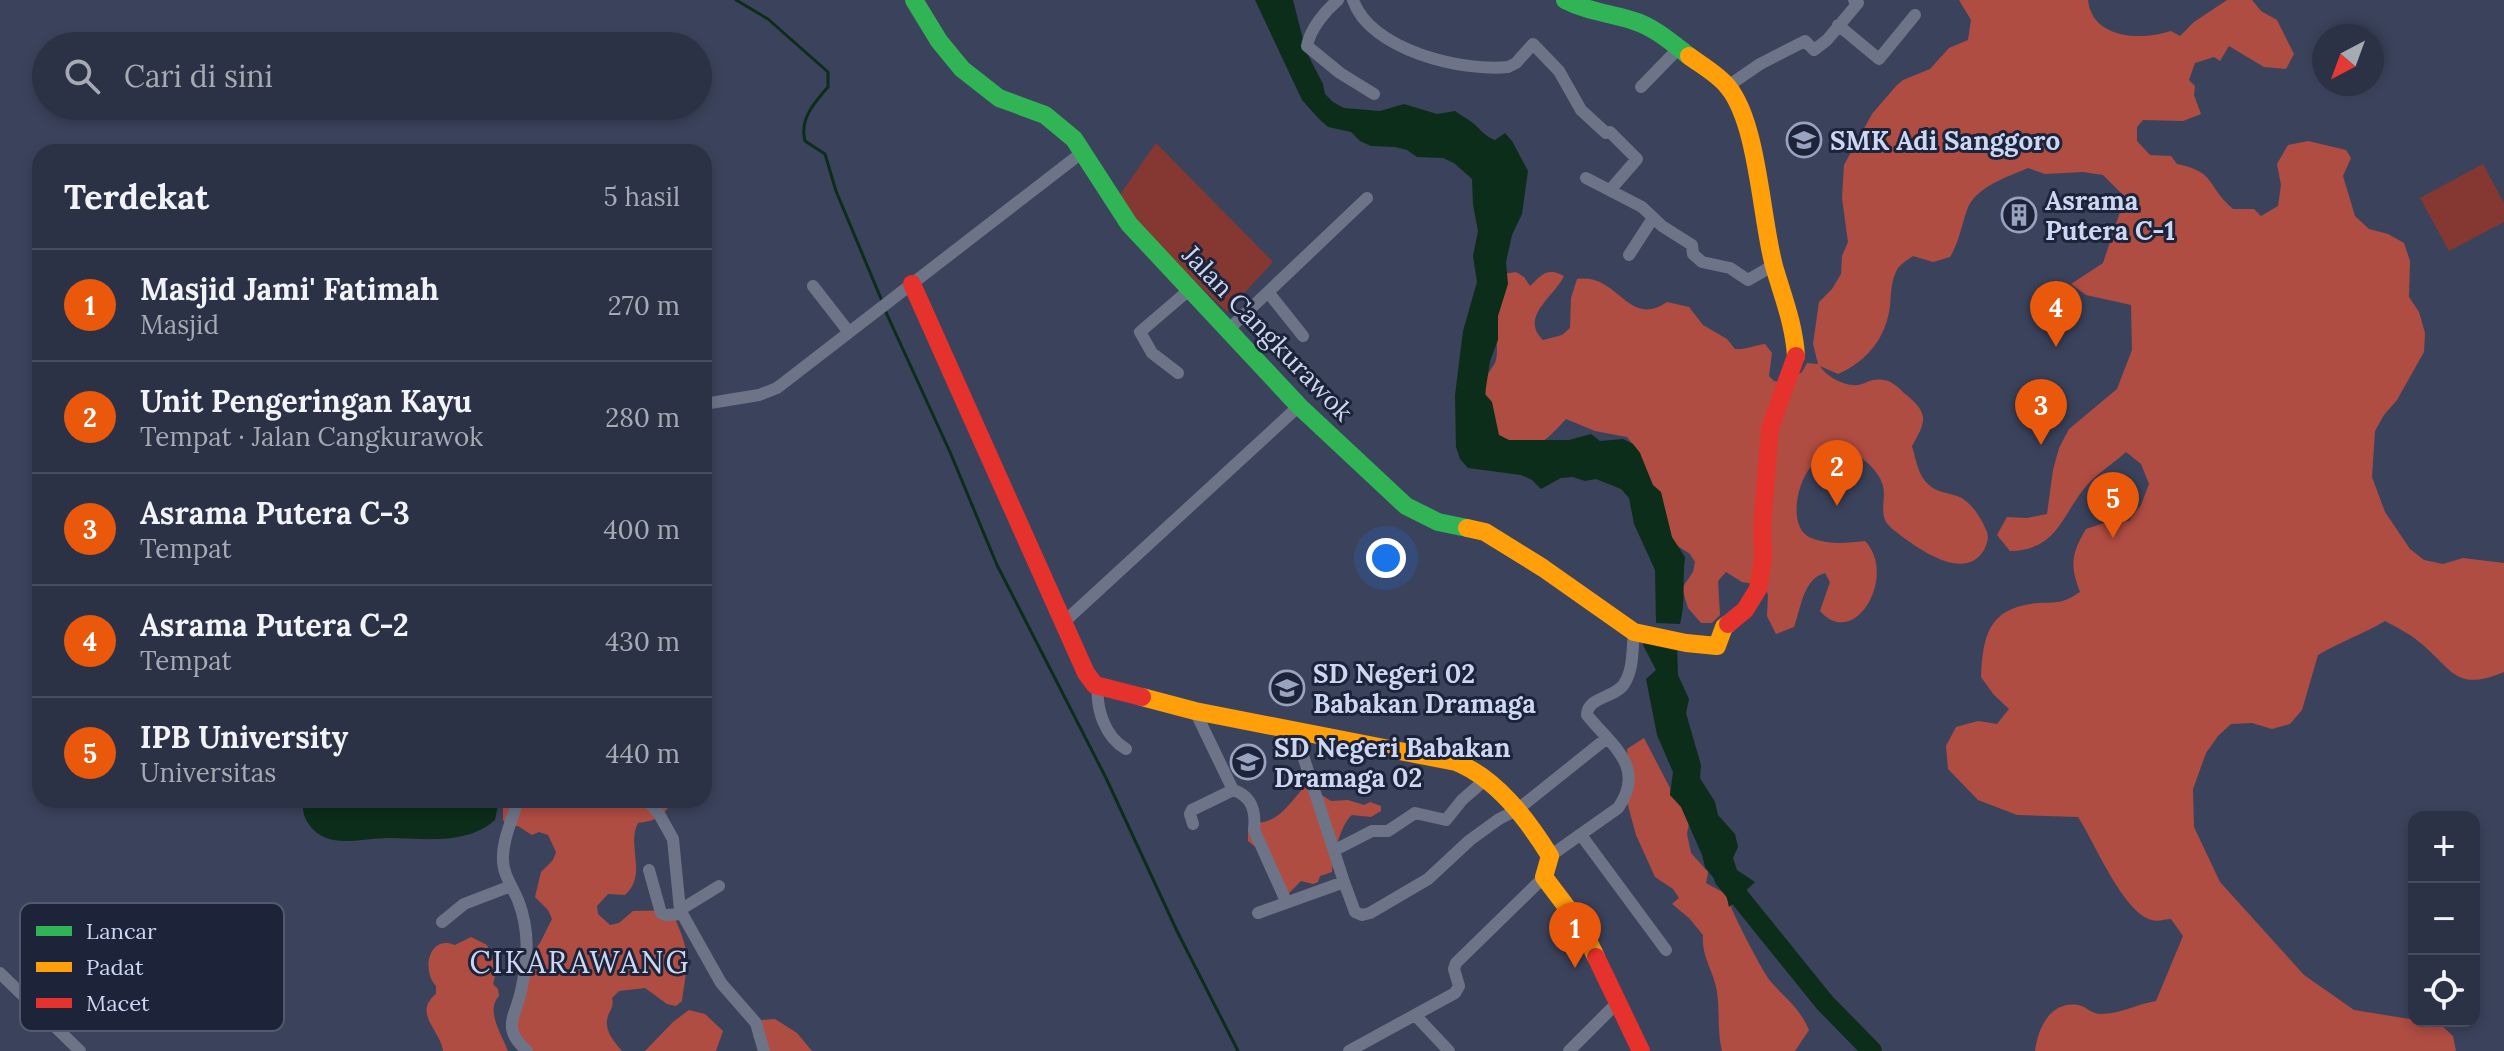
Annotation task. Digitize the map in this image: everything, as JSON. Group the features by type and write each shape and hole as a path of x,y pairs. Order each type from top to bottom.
{"street":[{"name":"Jalan Cangkurawok","path":"914,0 939,41 962,69 999,98 1045,115 1064,129 1084,151 1129,224 1189,290 1299,406 1418,514 1457,527 1485,532 1640,633"},
{"path":"1338,0 1320,20 1307,46 1340,73 1374,94"},
{"path":"1353,0 1362,16 1391,39 1410,51 1450,64 1508,67 1516,63 1533,44 1559,71 1581,110 1606,133 1615,136 1637,159 1611,189"},
{"path":"1349,1051 1455,993 1459,986 1454,969 1456,963 1544,877 1550,856 1618,808 1624,799 1628,767 1623,754 1587,715 1587,710 1590,705 1624,685 1640,633 1717,646 1724,627 1745,610 1758,589 1763,558 1762,528 1770,428 1796,360 1795,337 1774,265 1745,118 1728,86 1643,23 1581,8 1565,0"},
{"path":"1728,86 1760,64 1805,41 1814,50 1827,40 1858,3 1854,0"},
{"path":"1838,25 1879,59 1915,15"},
{"path":"1641,87 1679,48"},
{"path":"712,403 759,395 777,388 1084,151"},
{"path":"1586,178 1642,207 1692,245 1693,254 1702,262 1730,268 1748,280 1774,265"},
{"path":"1228,330 1367,198"},
{"path":"1629,255 1653,218"},
{"path":"912,284 1086,673 1098,687 1195,711 1468,765 1517,810 1550,856"},
{"path":"813,286 848,331"},
{"path":"1178,373 1152,353 1140,332 1189,290"},
{"path":"1268,292 1303,336"},
{"path":"1064,622 1299,406"},
{"path":"1098,687 1099,710 1116,742 1126,749"},
{"path":"1195,711 1233,790"},
{"path":"1295,731 1344,882 1355,912 1362,915 1428,879 1470,840 1517,810 1607,738"},
{"path":"1335,850 1372,831 1388,831 1415,813 1446,820 1462,800 1486,779"},
{"path":"1193,824 1192,810 1233,790 1243,793 1251,803 1254,830 1286,901"},
{"path":"516,808 502,855 503,867 528,934 526,963 511,1023 516,1042 527,1051"},
{"path":"653,808 673,839 681,912 721,983 756,1023 764,1051"},
{"path":"1581,835 1666,950"},
{"path":"649,870 661,913 666,915 681,912 719,886"},
{"path":"1544,877 1581,926 1641,1051"},
{"path":"1258,913 1344,882"},
{"path":"442,922 464,904 511,886"},
{"path":"0,973 20,992"},
{"path":"1569,1051 1619,1001"},
{"path":"1415,1015 1449,1051"},
{"path":"59,1031 80,1051"}],"shaded area":[{"path":"1255,0 1293,0 1306,51 1325,94 1333,102 1344,108 1380,111 1404,104 1437,114 1455,111 1495,140 1505,133 1512,141 1528,171 1522,214 1512,235 1506,262 1508,284 1498,316 1498,340 1490,361 1485,394 1492,402 1499,435 1509,440 1569,440 1591,434 1600,441 1623,439 1633,444 1653,485 1661,492 1672,537 1685,557 1680,624 1656,623 1655,570 1634,524 1629,498 1621,489 1596,479 1585,481 1573,477 1561,478 1541,489 1521,475 1468,468 1460,459 1456,447 1455,395 1463,331 1477,282 1473,256 1478,231 1472,179 1454,163 1443,158 1417,157 1395,147 1371,146 1351,132 1328,127 1302,100"},
{"path":"1959,0 2088,0 2091,13 2108,30 2133,36 2171,31 2180,36 2194,22 2227,0 2252,0 2261,11 2277,20 2294,54 2286,69 2264,67 2229,46 2220,61 2214,57 2195,63 2189,80 2195,86 2194,95 2201,114 2183,121 2143,120 2137,127 2137,141 2150,155 2171,156 2177,164 2199,171 2233,209 2254,209 2261,216 2278,206 2281,185 2277,164 2288,145 2308,141 2346,150 2351,158 2343,176 2355,216 2369,229 2388,234 2404,243 2410,261 2409,297 2419,312 2425,333 2424,352 2375,431 2372,477 2385,512 2410,549 2424,560 2443,564 2463,558 2504,563 2504,672 2476,680 2458,676 2419,641 2385,621 2335,646 2318,655 2302,710 2290,724 2272,729 2252,723 2231,724 2218,736 2206,753 2193,789 2194,827 2220,882 2304,975 2354,1010 2408,1019 2408,1027 2443,1027 2453,1036 2456,1051 2035,1051 2043,1025 2060,1007 2078,1005 2097,1014 2108,1014 2156,1001 2183,936 2171,919 2152,920 2141,915 2130,904 2078,817 2017,815 1978,800 1948,769 1946,746 1956,727 1978,721 1997,724 2009,709 1981,677 1984,648 1992,625 2009,610 2060,602 2080,592 2074,560 2086,529 2107,522 2129,521 2141,505 2149,484 2141,464 2126,452 2091,481 2059,526 2040,544 2010,551 1997,535 2007,517 2027,518 2047,514 2059,448 2069,429 2117,389 2132,350 2131,305 2086,295 2071,284 2103,263 2124,200 2124,196 2103,175 2083,172 2045,174 2028,168 1984,189 1967,210 1950,257 1933,262 1913,256 1898,268 1888,318 1879,338 1866,355 1838,374 1820,366 1842,383 1889,382 1918,406 1923,423 1912,446 1922,477 1935,489 1966,501 1979,516 1988,534 1985,548 1976,559 1956,564 1944,561 1912,544 1888,524 1883,513 1882,482 1864,460 1847,454 1815,464 1806,474 1797,504 1799,525 1804,533 1824,542 1865,541 1874,555 1877,572 1868,604 1846,622 1833,621 1820,611 1830,582 1825,573 1807,588 1794,627 1776,634 1767,616 1765,586 1742,582 1726,572 1718,581 1720,615 1712,623 1701,623 1688,608 1682,588 1693,572 1695,562 1690,554 1670,541 1661,493 1643,482 1640,453 1627,437 1595,431 1566,419 1536,445 1520,445 1499,435 1485,392 1488,375 1497,357 1497,328 1492,320 1503,274 1516,272 1530,286 1546,273 1564,276 1536,315 1537,332 1543,340 1562,335 1570,328 1571,298 1577,279 1591,279 1642,309 1653,309 1667,302 1689,307 1703,325 1727,339 1735,349 1765,344 1772,353 1769,376 1774,381 1785,383 1802,372 1807,363 1818,364 1813,344 1819,302 1841,274 1842,256 1848,242 1842,198 1844,165 1872,114 1896,86 1930,69 1949,48 1968,40 1971,20"},
{"path":"1156,143 1273,262 1227,312 1142,230 1117,199"},
{"path":"2483,164 2504,203 2504,222 2449,251 2420,198"},
{"path":"1646,637 1677,644 1678,675 1689,699 1686,713 1701,765 1700,778 1715,802 1718,815 1735,834 1738,847 1733,858 1737,870 1755,882 1729,907 1726,894 1705,867 1681,807 1670,795 1673,772 1657,735 1646,679 1656,670 1643,645"},
{"path":"1644,738 1670,788 1670,795 1679,802 1689,823 1687,834 1691,853 1708,872 1706,883 1726,894 1767,976 1797,1009 1809,1030 1795,1051 1722,1051 1717,992 1704,950 1703,935 1672,904 1679,898 1673,889 1655,877 1636,835 1623,787 1629,773 1627,749"},
{"path":"1306,785 1331,801 1348,800 1364,805 1370,802 1381,806 1381,811 1371,817 1352,815 1341,833 1332,872 1320,876 1318,882 1313,884 1301,881 1289,893 1283,893 1258,849 1248,841 1248,828 1251,823 1276,817"},
{"path":"497,808 495,820 471,834 444,839 345,841 315,832 303,809"},
{"path":"503,808 667,808 659,817 638,823 632,887 625,895 608,894 597,906 598,914 610,925 619,923 633,911 680,910 676,921 687,960 682,1001 676,1006 667,1004 645,988 619,991 612,998 607,1026 622,1051 531,1051 517,1034 515,1025 529,957 552,919 535,897 541,872 556,852 548,835 539,832 532,835 518,826 509,826 503,820"},
{"path":"471,937 487,945 492,959 493,984 499,996 494,1015 508,1051 443,1051 427,1015 429,1001 436,994 429,971 430,955 439,945 455,945"},
{"path":"689,1010 705,1014 723,1031 716,1051 645,1051 673,1022"},
{"path":"775,1019 797,1033 812,1051 761,1051 753,1036 762,1020"}],"waterway":[{"path":"736,0 768,19 828,72 828,87 806,118 805,141 825,154 836,191 882,301"},
{"path":"884,308 950,452 997,565 1106,778 1177,931 1238,1051"},
{"path":"1724,878 1825,1003 1872,1051"}],"traffic: fast":[{"path":"914,0 939,41 962,69 999,98 1045,115 1074,139 1129,224 1299,406 1406,506 1438,522 1467,528"},
{"path":"1565,0 1647,26 1689,56"}],"traffic: slow":[{"path":"1689,56 1728,87 1746,123 1774,266 1791,322 1796,356"},
{"path":"1467,528 1485,532 1543,568 1634,632 1717,646 1728,624"},
{"path":"1142,697 1195,711 1456,762 1471,769 1498,789 1541,842 1550,856 1544,877 1581,926 1596,957"}],"traffic: jam":[{"path":"912,284 1086,673 1095,685 1142,697"},
{"path":"1728,624 1745,610 1758,589 1763,558 1762,528 1770,428 1796,356"},
{"path":"1596,957 1641,1051"}],"place":[{"name":"SMK Adi Sanggoro","path":"1804,140"},
{"name":"Asrama Putera C-1","path":"2019,215"},
{"name":"Asrama Putera C-2","path":"2056,347"},
{"name":"Asrama Putera C-3","path":"2041,445"},
{"name":"Unit Pengeringan Kayu","path":"1837,506"},
{"name":"IPB University","path":"2113,538"},
{"name":"SD Negeri 02 Babakan Dramaga","path":"1287,688"},
{"name":"SD Negeri Babakan Dramaga 02","path":"1248,762"},
{"name":"Masjid Jami' Fatimah","path":"1575,968"}],"district":[{"name":"CIKARAWANG","path":"580,962"}]}
